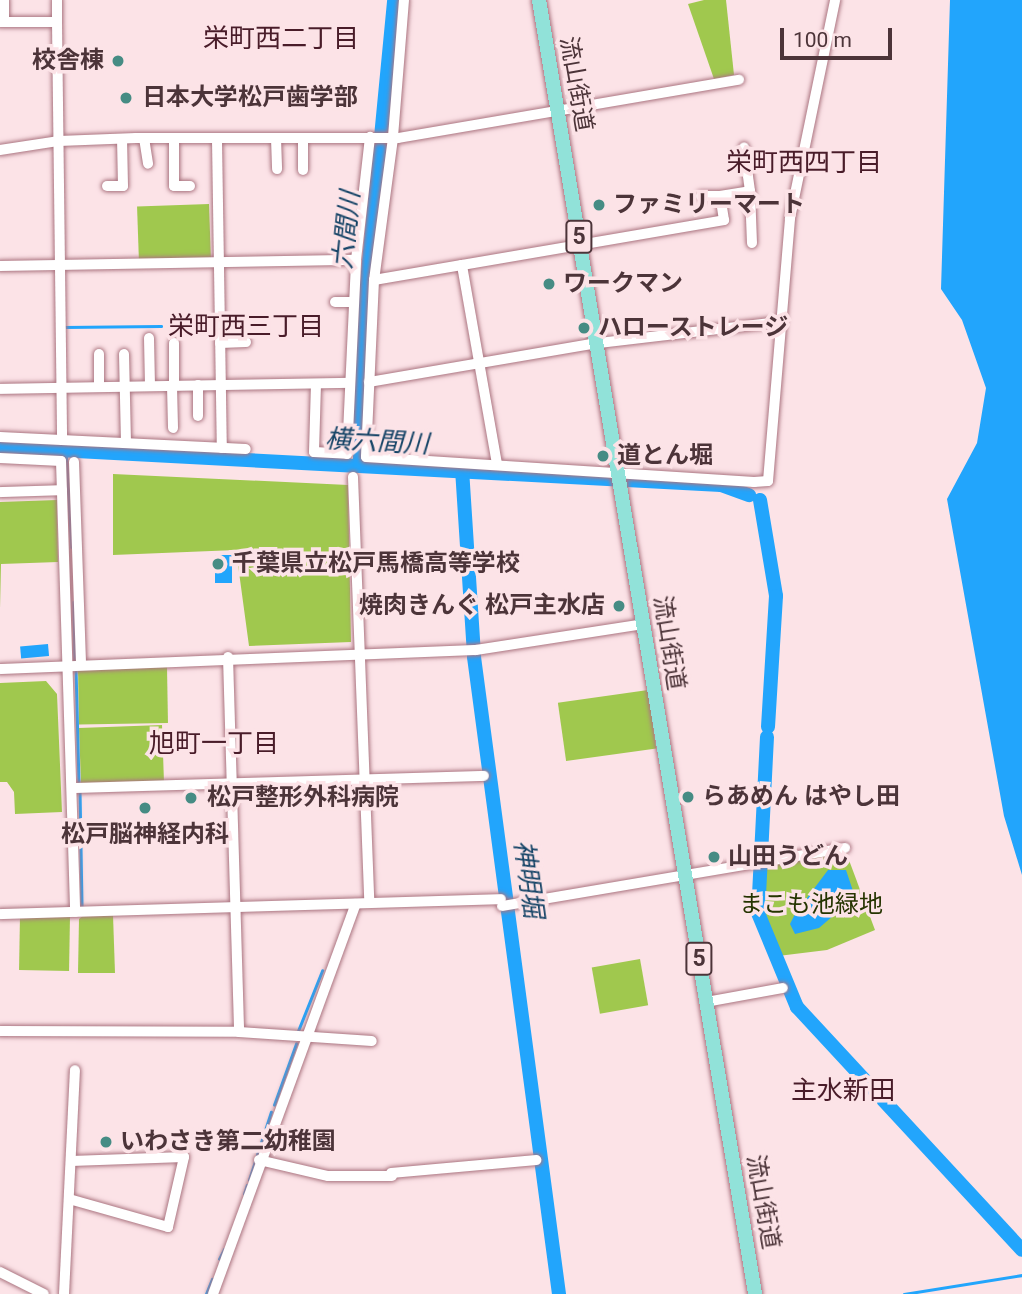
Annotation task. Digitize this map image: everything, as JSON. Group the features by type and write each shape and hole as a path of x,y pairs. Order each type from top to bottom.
{"main road":[{"name":"流山街道","path":"539,0 755,1294"}],"street":[{"path":"4,0 2,22 57,22"},
{"path":"57,0 62,440"},
{"path":"404,0 393,138 373,279 366,457 497,464 619,477 768,481 779,322 796,177 835,0"},
{"path":"0,150 59,141 144,138 393,138 739,80"},
{"path":"316,384 314,452 347,454 348,383 356,260 370,137"},
{"path":"144,138 148,164"},
{"path":"276,138 276,169"},
{"path":"303,138 303,170"},
{"path":"107,187 123,186 122,139"},
{"path":"174,139 174,186 190,186"},
{"path":"217,140 222,448"},
{"path":"744,146 750,191 752,243"},
{"path":"705,193 720,196 750,191"},
{"path":"373,279 724,220 720,196"},
{"path":"0,266 356,260"},
{"path":"462,265 497,464"},
{"path":"335,302 354,302"},
{"path":"369,382 597,344 779,322"},
{"path":"149,338 150,386"},
{"path":"220,343 246,342"},
{"path":"173,428 174,343"},
{"path":"99,354 99,387"},
{"path":"124,354 126,442"},
{"path":"0,389 348,383"},
{"path":"198,386 198,416"},
{"path":"0,437 246,449"},
{"path":"0,458 61,461 75,912"},
{"path":"74,463 81,665"},
{"path":"353,477 369,902"},
{"path":"0,492 62,490"},
{"path":"65,541 77,541"},
{"path":"0,669 228,657 472,650 643,624"},
{"path":"228,657 239,1032"},
{"path":"72,788 484,776"},
{"path":"0,914 369,902 506,903 845,848"},
{"path":"213,1294 303,1038 356,904"},
{"path":"706,1002 783,988"},
{"path":"0,1031 239,1032 372,1041"},
{"path":"64,1294 75,1070"},
{"path":"69,1199 168,1227 184,1157 71,1161"},
{"path":"259,1160 310,1174 392,1174 536,1160"},
{"path":"0,1272 44,1294"}],"green space":[{"path":"704,0 726,0 734,75 714,79 688,4"},
{"path":"209,204 211,258 139,260 137,207"},
{"path":"113,474 348,485 351,642 249,646 236,550 113,555"},
{"path":"57,500 58,562 1,564 0,609 0,502"},
{"path":"167,667 168,723 79,725 78,669"},
{"path":"46,681 57,694 62,812 15,814 14,792 7,782 0,782 0,683"},
{"path":"648,690 656,748 566,761 558,703"},
{"path":"162,725 164,782 81,785 79,728"},
{"name":"まこも池緑地","path":"846,852 875,930 827,950 778,956 760,914 763,866"},
{"path":"20,915 70,916 69,971 19,970"},
{"path":"84,915 113,915 115,973 78,973 79,919"},
{"path":"640,959 648,1005 600,1014 592,968"}],"water":[{"path":"950,0 1022,0 1022,875 1004,816 947,499 977,443 986,388 962,320 941,289"},
{"path":"215,555 232,555 232,583 215,583"},
{"path":"48,644 49,656 21,658 20,646"},
{"path":"828,870 846,870 855,897 819,928 795,934 790,924 795,914"}],"waterway":[{"name":"六間川","path":"360,465 360,355 394,0"},
{"path":"64,327 161,326"},
{"name":"横六間川","path":"0,447 721,485 749,495"},
{"path":"66,450 72,547"},
{"name":"神明堀","path":"462,469 474,657 559,1294"},
{"name":"横六間川","path":"760,500 776,596 768,727"},
{"path":"74,602 75,662"},
{"path":"76,669 79,784"},
{"name":"横六間川","path":"767,737 758,913 797,1007 1022,1250"},
{"path":"80,791 82,907"},
{"path":"298,1031 322,971"},
{"path":"274,1105 296,1044"},
{"path":"257,1155 271,1112"},
{"path":"249,1180 255,1162"},
{"path":"244,1194 247,1185"},
{"path":"219,1259 224,1249"},
{"path":"904,1294 1022,1275"},
{"path":"206,1294 212,1279"}],"place":[{"name":"校舎棟","path":"118,61"},
{"name":"日本大学松戸歯学部","path":"126,98"},
{"name":"ファミリーマート","path":"599,205"},
{"name":"ワークマン","path":"549,284"},
{"name":"ハローストレージ","path":"584,328"},
{"name":"道とん堀","path":"603,456"},
{"name":"千葉県立松戸馬橋高等学校","path":"218,564"},
{"name":"焼肉きんぐ 松戸主水店","path":"619,606"},
{"name":"らあめん はやし田","path":"688,797"},
{"name":"松戸整形外科病院","path":"191,798"},
{"name":"松戸脳神経内科","path":"145,808"},
{"name":"山田うどん","path":"714,857"},
{"name":"いわさき第二幼稚園","path":"106,1142"}],"district":[{"name":"栄町西二丁目","path":"281,39"},
{"name":"栄町西四丁目","path":"804,163"},
{"name":"栄町西三丁目","path":"246,327"},
{"name":"旭町一丁目","path":"214,744"},
{"name":"主水新田","path":"843,1091"}]}
